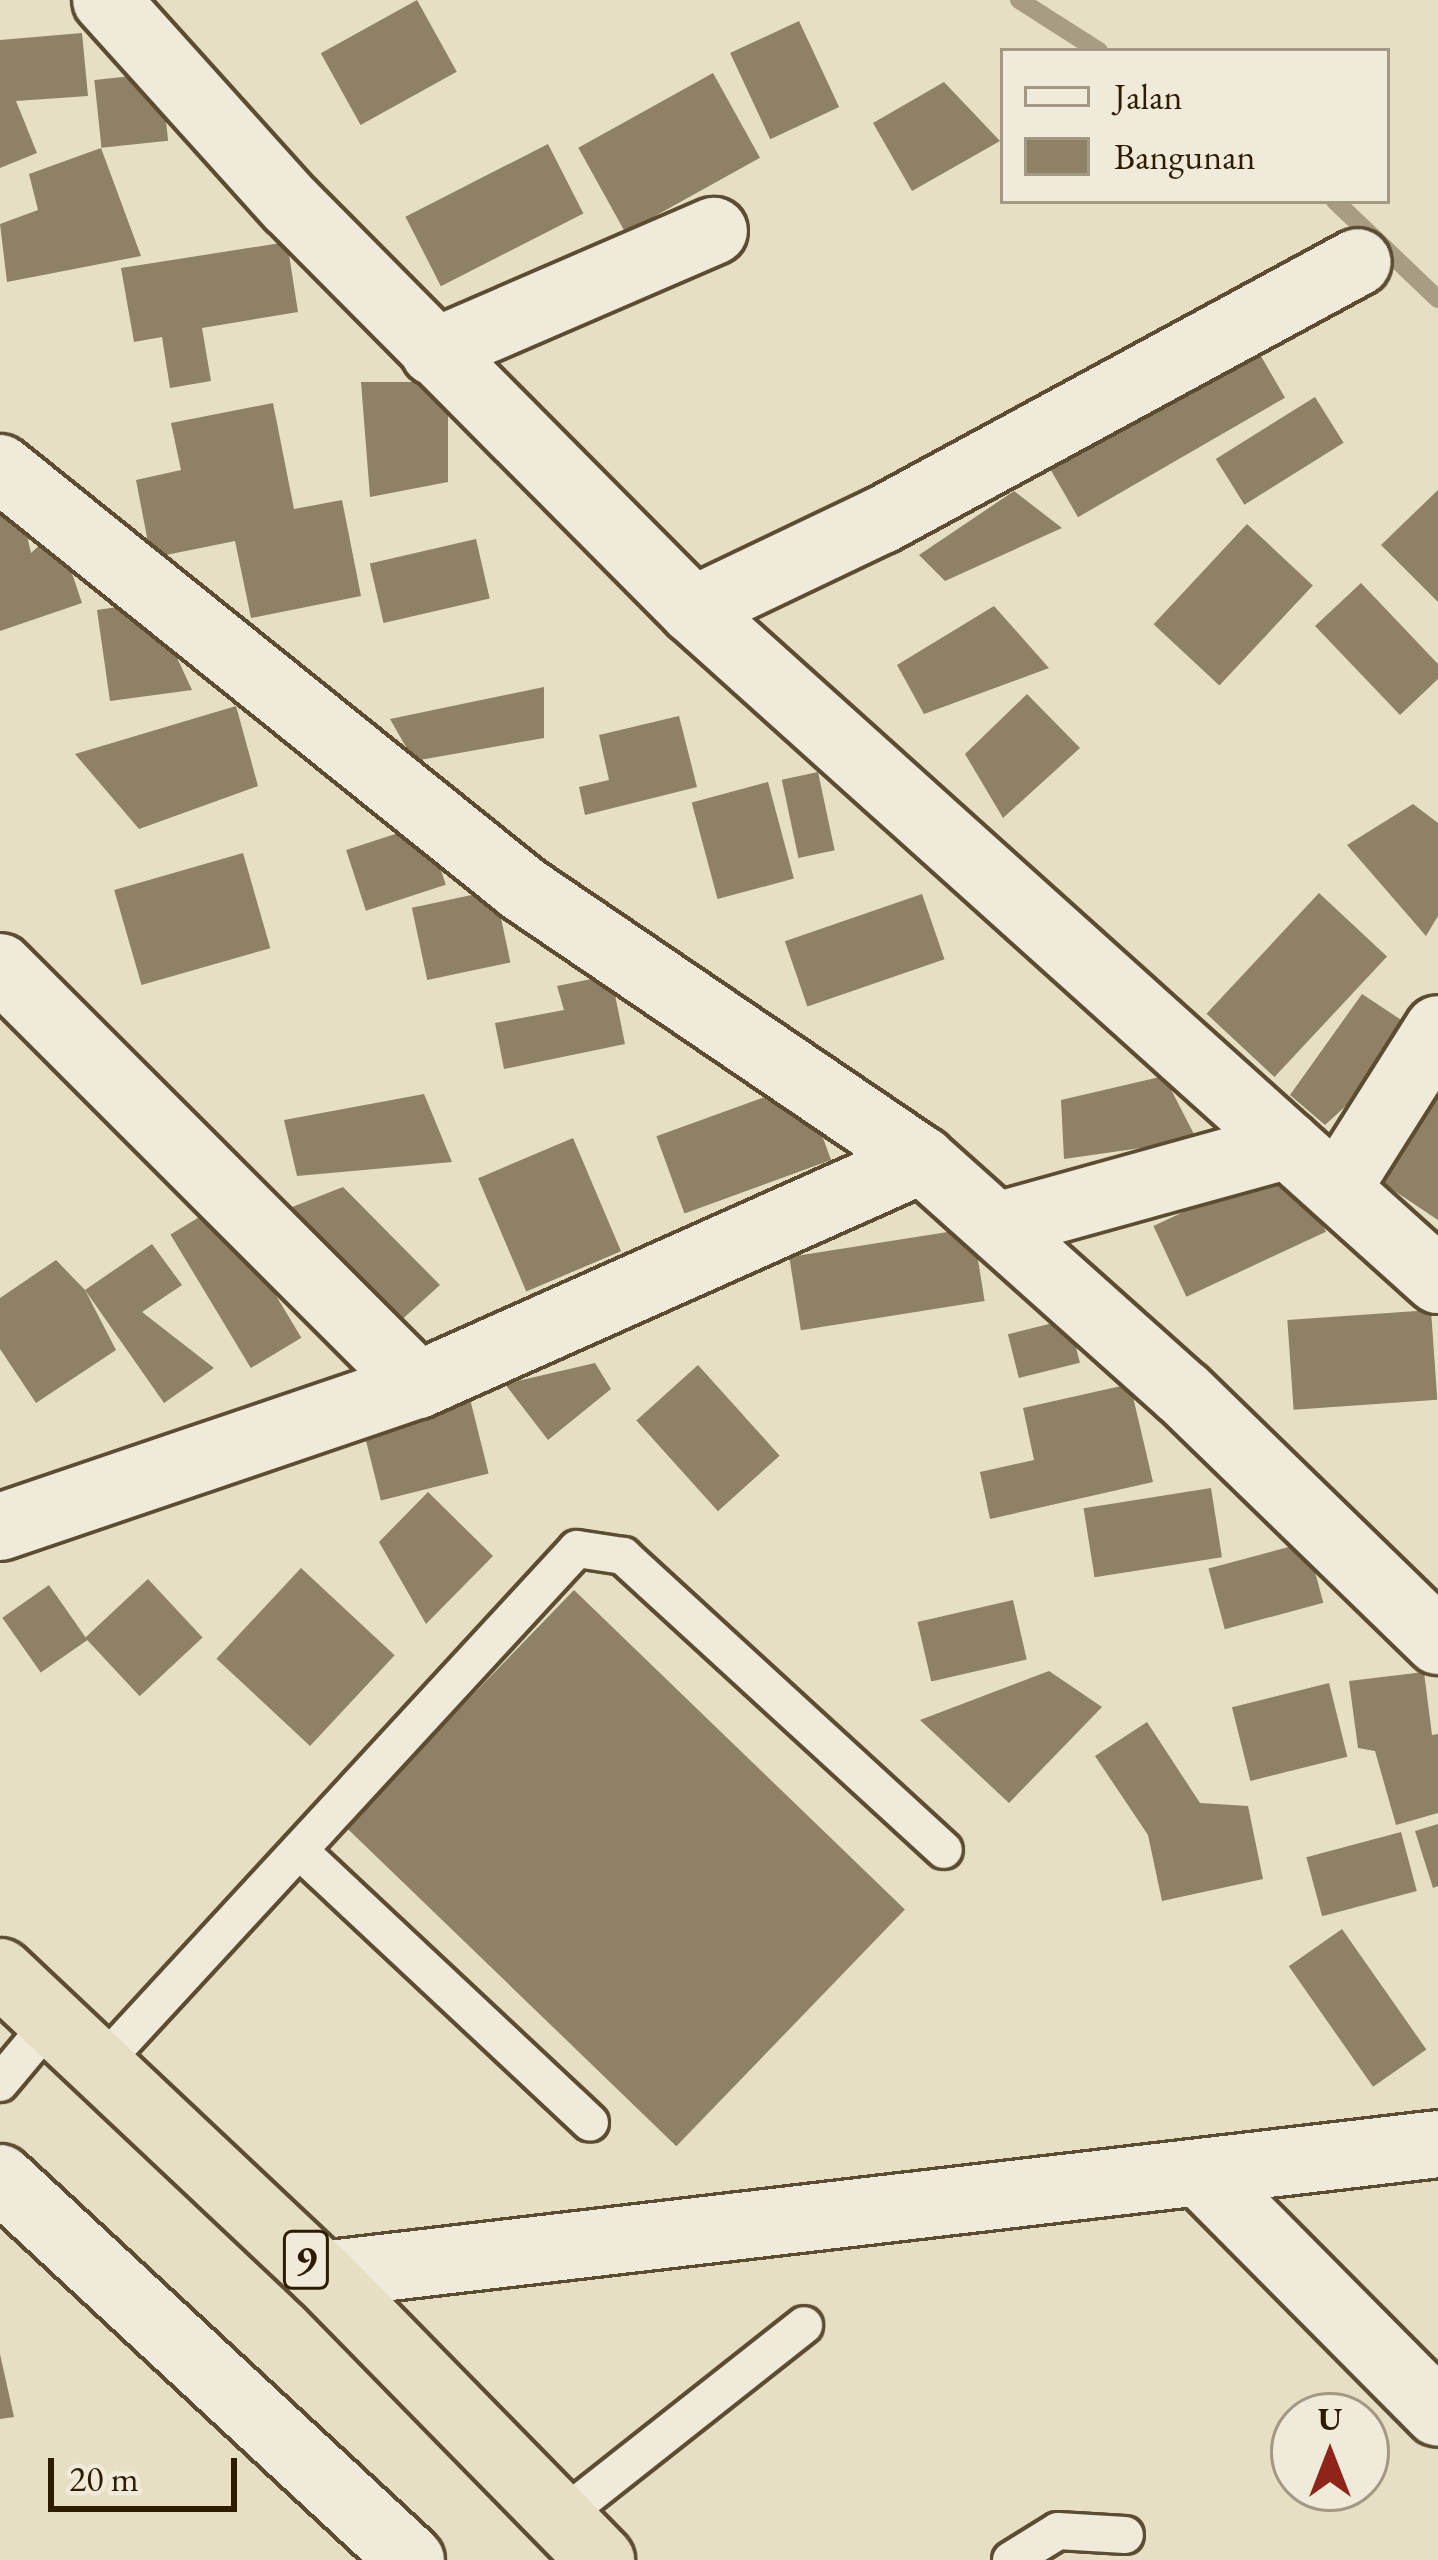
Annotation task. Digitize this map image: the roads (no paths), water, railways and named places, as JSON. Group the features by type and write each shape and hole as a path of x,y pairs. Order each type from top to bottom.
{"highway":[{"name":"9","path":"0,1972 322,2275 580,2539"}],"street":[{"path":"106,0 434,352 693,610 1438,1280"},
{"path":"434,352 714,231"},
{"path":"693,610 882,520 1358,262"},
{"path":"0,468 523,889 922,1160 1000,1225 1438,1641"},
{"path":"0,967 418,1385"},
{"path":"1337,1189 1438,1029"},
{"path":"1000,1225 1288,1145"},
{"path":"0,1527 418,1385 922,1160"},
{"path":"322,2275 1438,2144"},
{"path":"1202,2175 1438,2413"},
{"path":"0,2178 411,2560"}],"lane":[{"path":"98,2068 303,1854 577,1549 622,1556 944,1850"},
{"path":"303,1854 590,2123"},
{"path":"0,2083 51,2022"},
{"path":"580,2539 804,2325"},
{"path":"1011,2560 1058,2531 1125,2535"}],"waterway":[{"path":"1019,0 1094,48"},
{"path":"1338,204 1438,299"}]}
